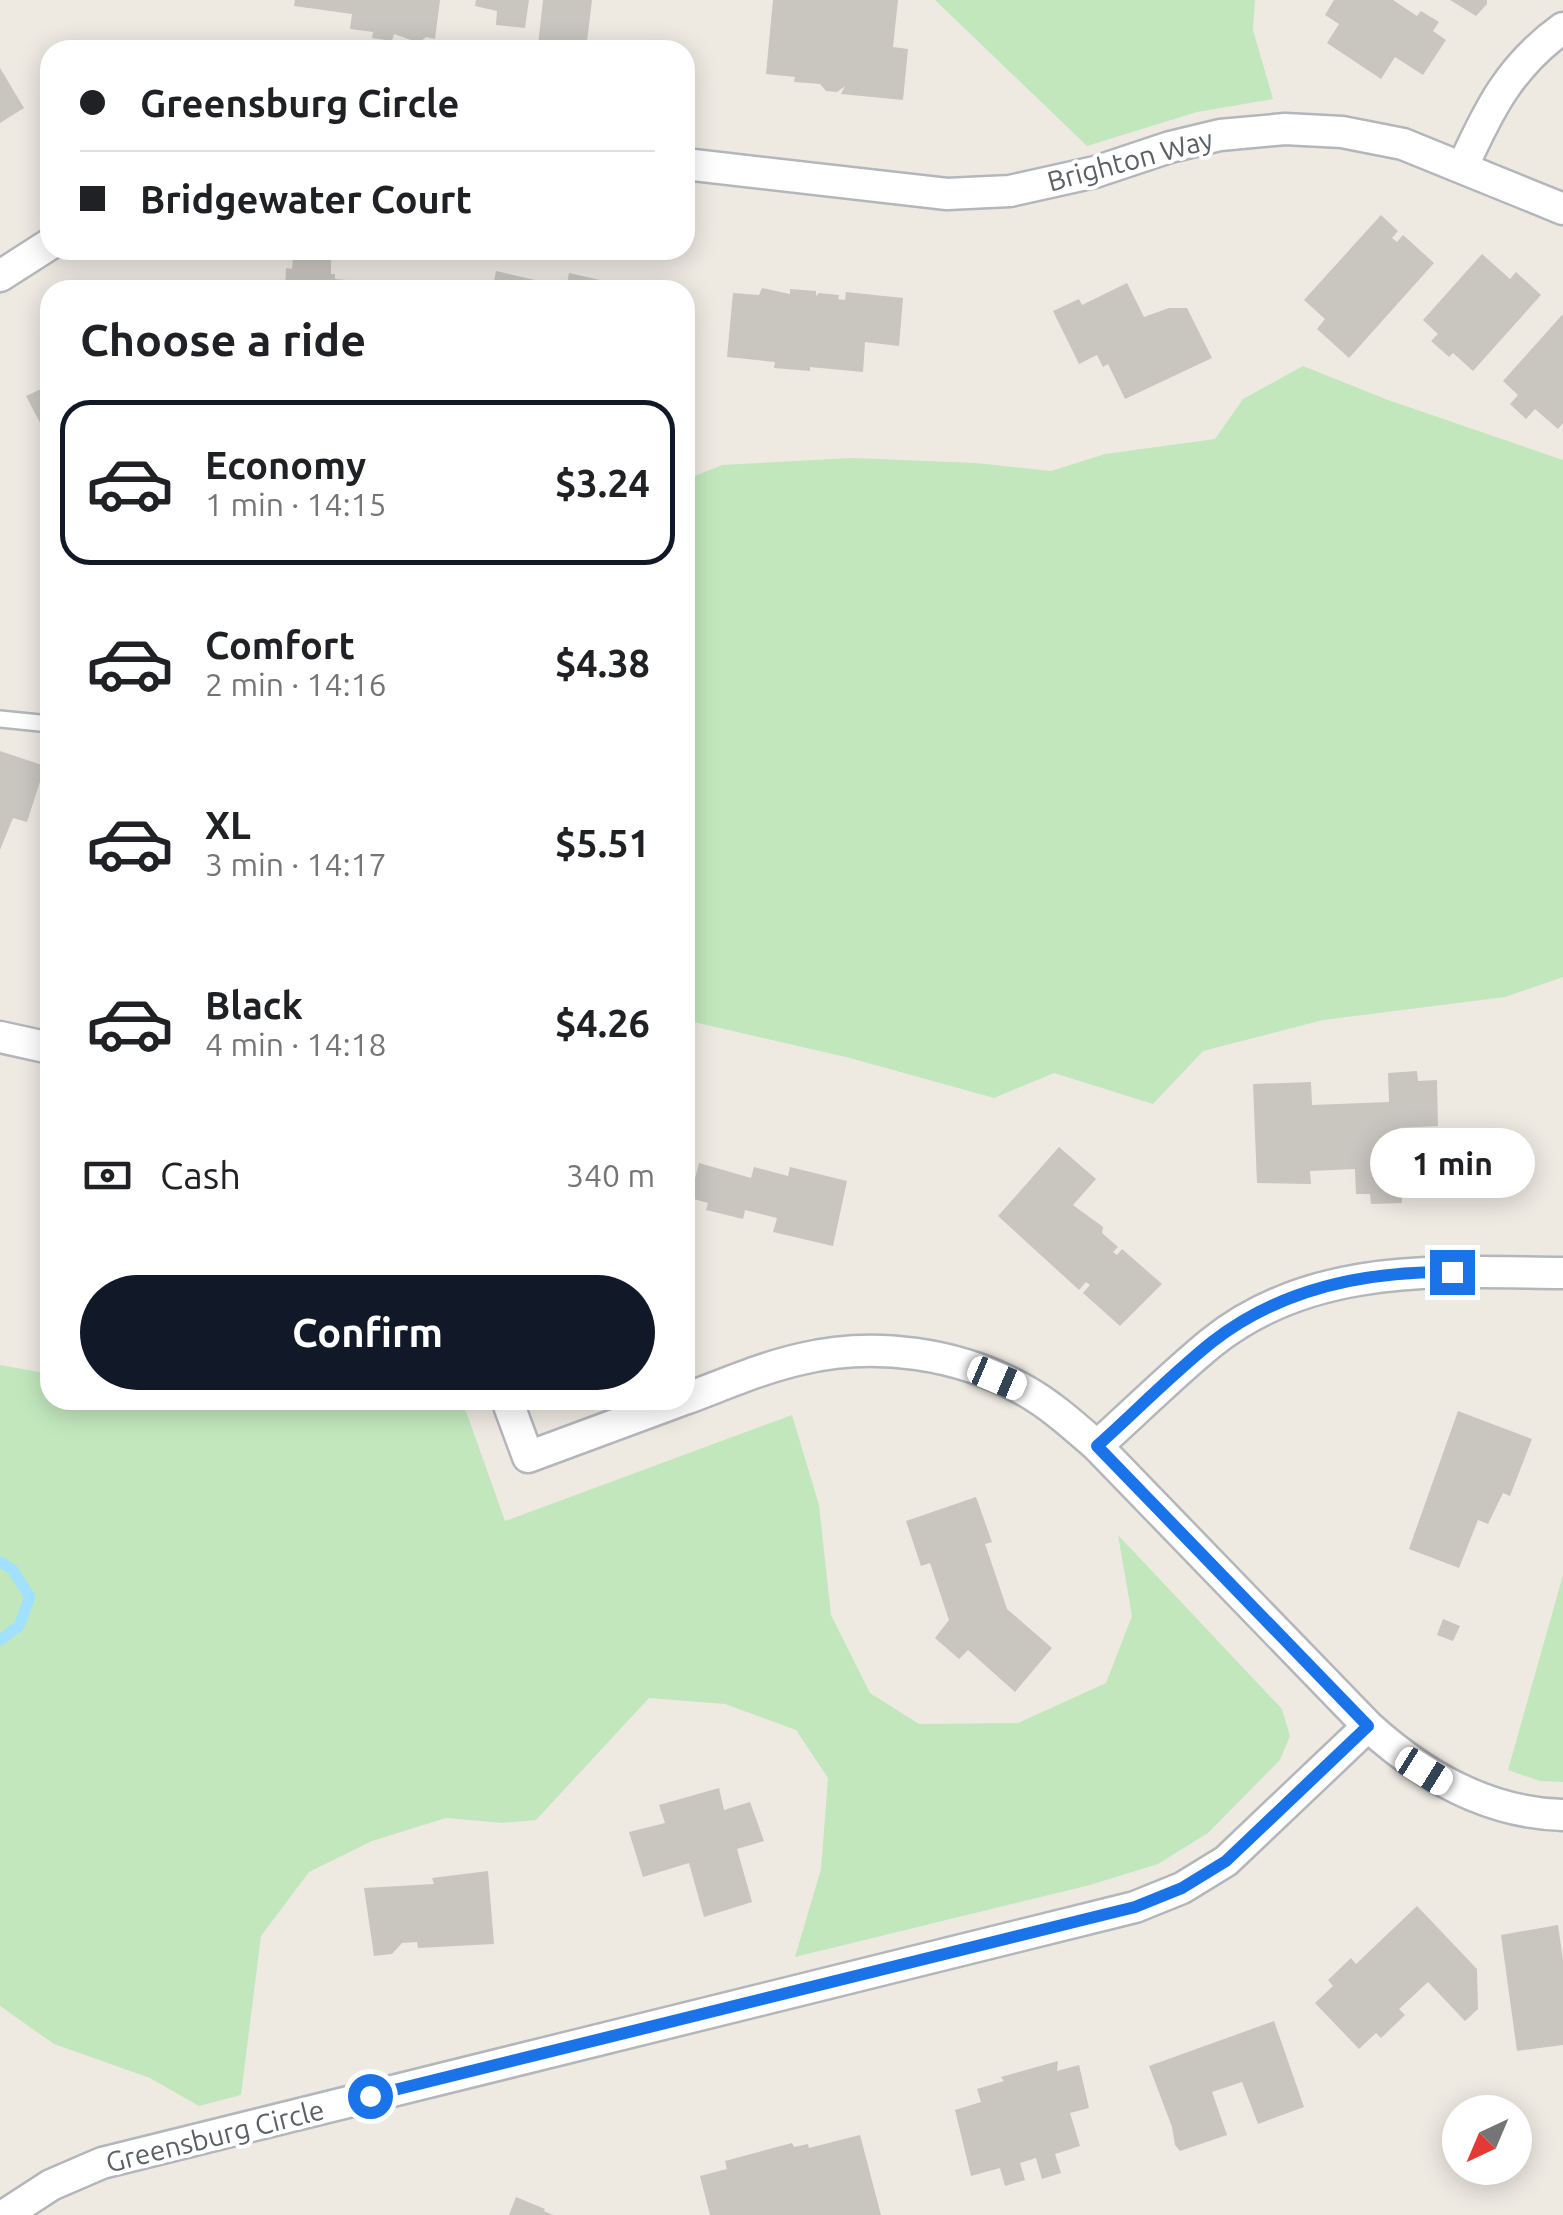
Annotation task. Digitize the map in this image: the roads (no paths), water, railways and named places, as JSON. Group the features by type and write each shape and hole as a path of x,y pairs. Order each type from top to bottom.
{"street":[{"path":"1463,166 1500,90 1534,52 1563,28"},
{"name":"Brighton Way","path":"695,165 947,194 1010,191 1095,172 1170,146 1220,135 1285,129 1342,132 1388,141 1463,166 1563,209"},
{"path":"0,276 40,250"},
{"path":"0,1037 40,1046"},
{"path":"1097,1446 1213,1342 1258,1313 1305,1291 1358,1277 1415,1271 1563,1273"},
{"path":"695,1396 803,1358 858,1351 914,1353 970,1366 1024,1389 1061,1414 1097,1446 1402,1758 1447,1785 1497,1805 1563,1815"},
{"path":"511,1410 528,1456 656,1410"},
{"name":"Greensburg Circle","path":"6,2215 51,2185 102,2162 1135,1907 1182,1888 1226,1861 1368,1726"}],"lane":[{"path":"0,719 40,723"}],"waterway":[{"path":"0,1562 12,1569 30,1597 19,1626 0,1640"}]}
